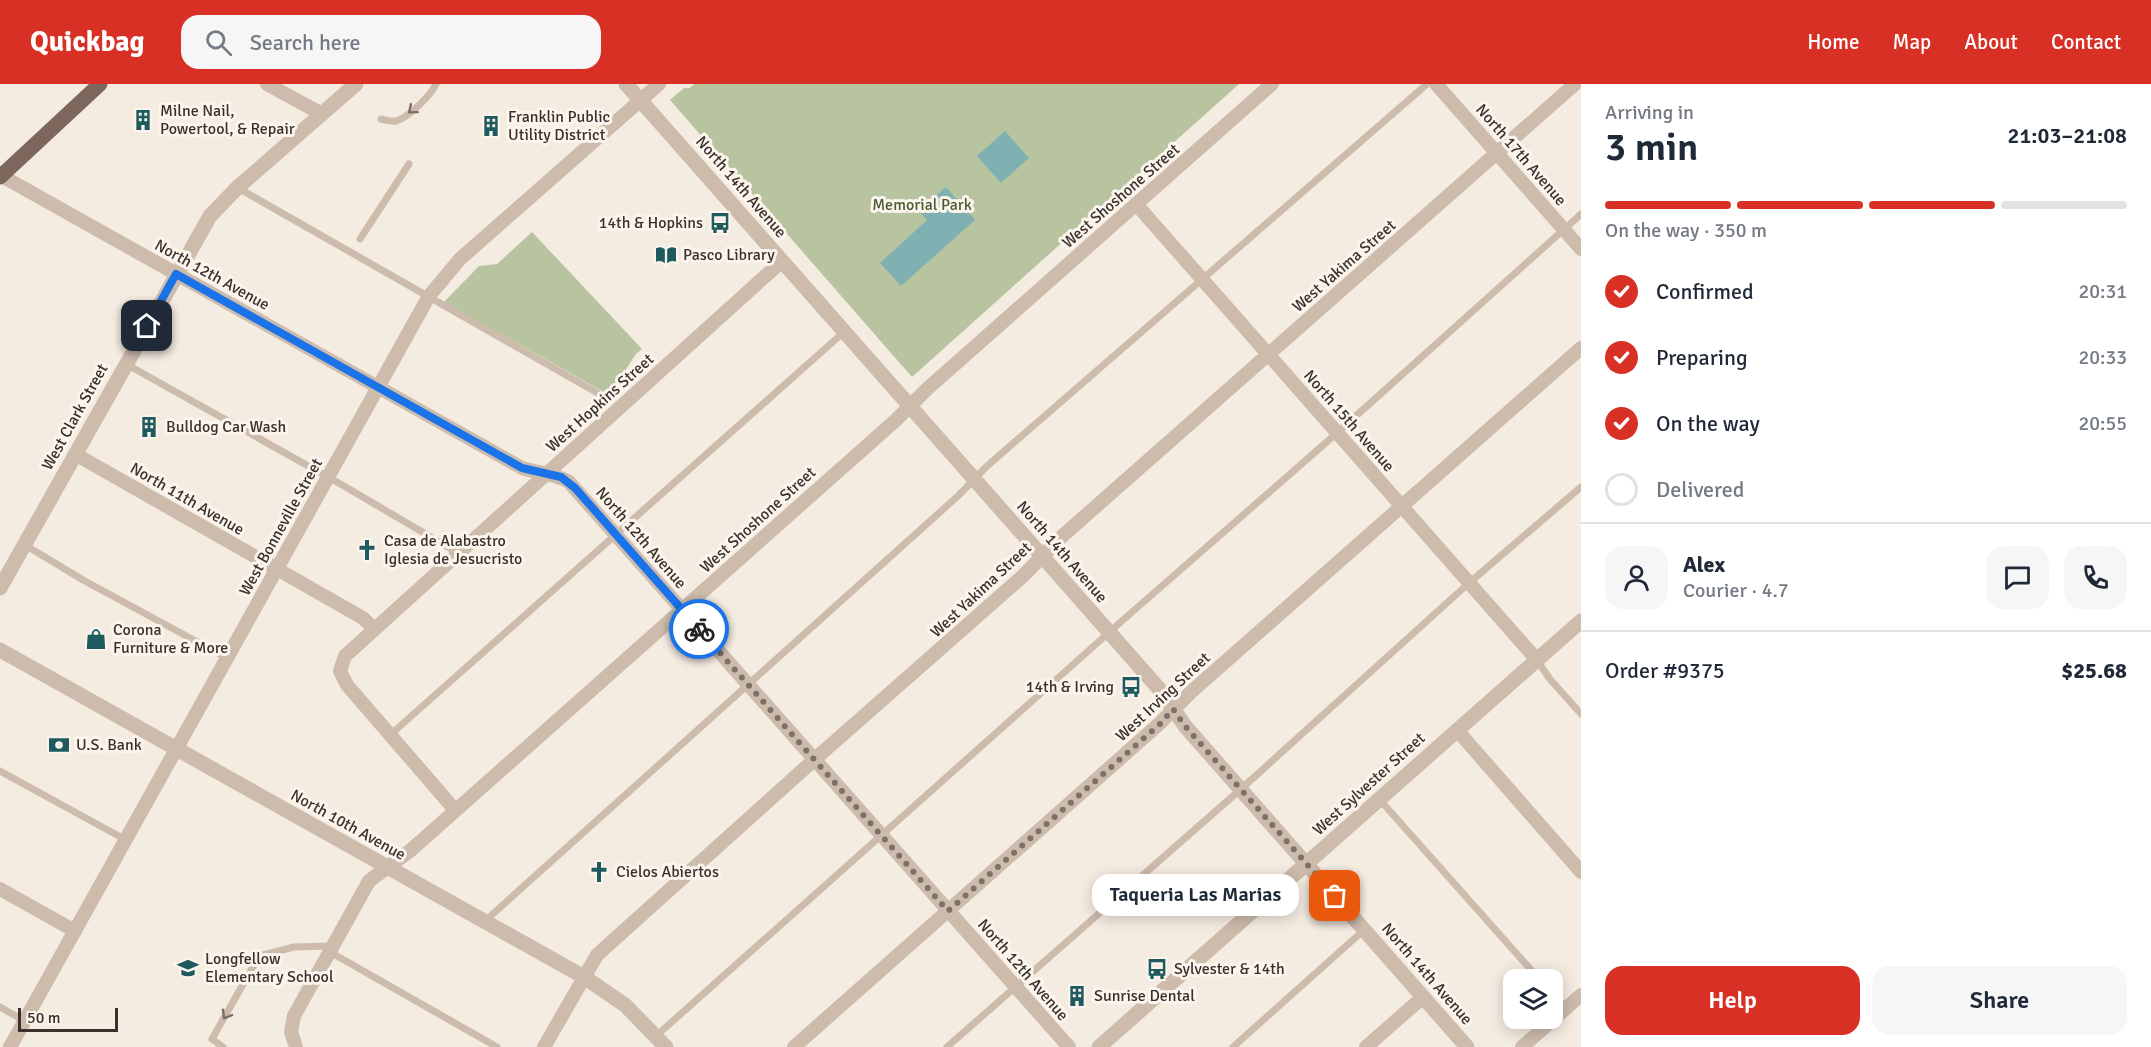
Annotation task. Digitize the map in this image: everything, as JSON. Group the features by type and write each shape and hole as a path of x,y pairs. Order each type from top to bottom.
{"main road":[{"path":"1,176 100,84"}],"street":[{"path":"267,84 322,114"},
{"name":"West Clark Street","path":"0,588 210,216 237,188 356,84"},
{"name":"North 14th Avenue","path":"626,84 1161,691 1185,726 1467,1047"},
{"name":"West Bonneville Street","path":"10,1047 429,296 460,259 659,84"},
{"name":"West Shoshone Street","path":"294,1043 291,1024 294,1016 369,881 411,850 1272,84"},
{"name":"North 17th Avenue","path":"1436,84 1581,249"},
{"name":"West Yakima Street","path":"544,1047 597,955 1023,576 1042,556 1268,354 1575,84"},
{"name":"North 12th Avenue","path":"1,176 522,468 547,473 568,482 1069,1047"},
{"name":"North 15th Avenue","path":"1136,204 1537,660"},
{"name":"West Hopkins Street","path":"390,735 347,685 340,670 345,656 782,261"},
{"name":"West Irving Street","path":"794,1047 1581,348"},
{"name":"North 11th Avenue","path":"75,454 363,618 374,629"},
{"name":"West Sylvester Street","path":"1099,1047 1581,621"},
{"name":"North 10th Avenue","path":"0,650 584,977 625,1005 661,1042"},
{"path":"1457,730 1581,872"},
{"path":"390,735 455,810"},
{"path":"0,889 75,931"},
{"path":"1522,1047 1581,995"},
{"path":"1366,1047 1423,997"}],"lane":[{"path":"381,119 394,122 404,117 425,99 436,84"},
{"path":"484,921 959,495 986,466 1427,84"},
{"path":"360,239 409,164"},
{"path":"237,188 608,399"},
{"path":"661,1042 882,836 1581,214"},
{"path":"390,735 844,332"},
{"path":"126,364 458,553"},
{"path":"947,1047 1241,789 1469,583 1581,487"},
{"path":"24,545 82,580 227,658"},
{"path":"1537,660 1549,678 1581,714"},
{"path":"0,771 126,840"},
{"path":"1379,799 1530,969"},
{"path":"1233,1047 1364,930"},
{"path":"223,1047 212,1039 259,956 294,947 331,949 497,1047"},
{"path":"1563,1005 1566,1008"},
{"path":"0,1007 25,1021"}],"green space":[{"name":"Memorial Park","path":"694,84 1239,84 912,377 670,100 684,88 690,88"},
{"path":"532,232 642,349 636,354 609,395 444,302 479,266 497,264"}],"water":[{"path":"1005,131 1029,158 1001,183 977,156"},
{"path":"946,187 975,220 901,286 880,263 927,220 919,211"}],"way so far":[{"path":"699,629 948,911 1160,724 1173,709 1185,726 1335,896"}],"place":[{"name":"Milne Nail, Powertool, & Repair","path":"143,120"},
{"name":"Franklin Public Utility District","path":"491,126"},
{"name":"14th & Hopkins","path":"720,223"},
{"name":"Pasco Library","path":"666,255"},
{"name":"Bulldog Car Wash","path":"149,427"},
{"name":"Casa de Alabastro Iglesia de Jesucristo","path":"367,550"},
{"name":"Corona Furniture & More","path":"96,639"},
{"name":"14th & Irving","path":"1131,687"},
{"name":"U.S. Bank","path":"59,745"},
{"name":"Cielos Abiertos","path":"599,872"},
{"name":"Taqueria Las Marias","path":"1335,896"},
{"name":"Longfellow Elementary School","path":"188,968"},
{"name":"Sylvester & 14th","path":"1157,969"},
{"name":"Sunrise Dental","path":"1077,996"}],"route":[{"path":"147,326 176,274 522,468 561,477 575,488 699,629"}]}
